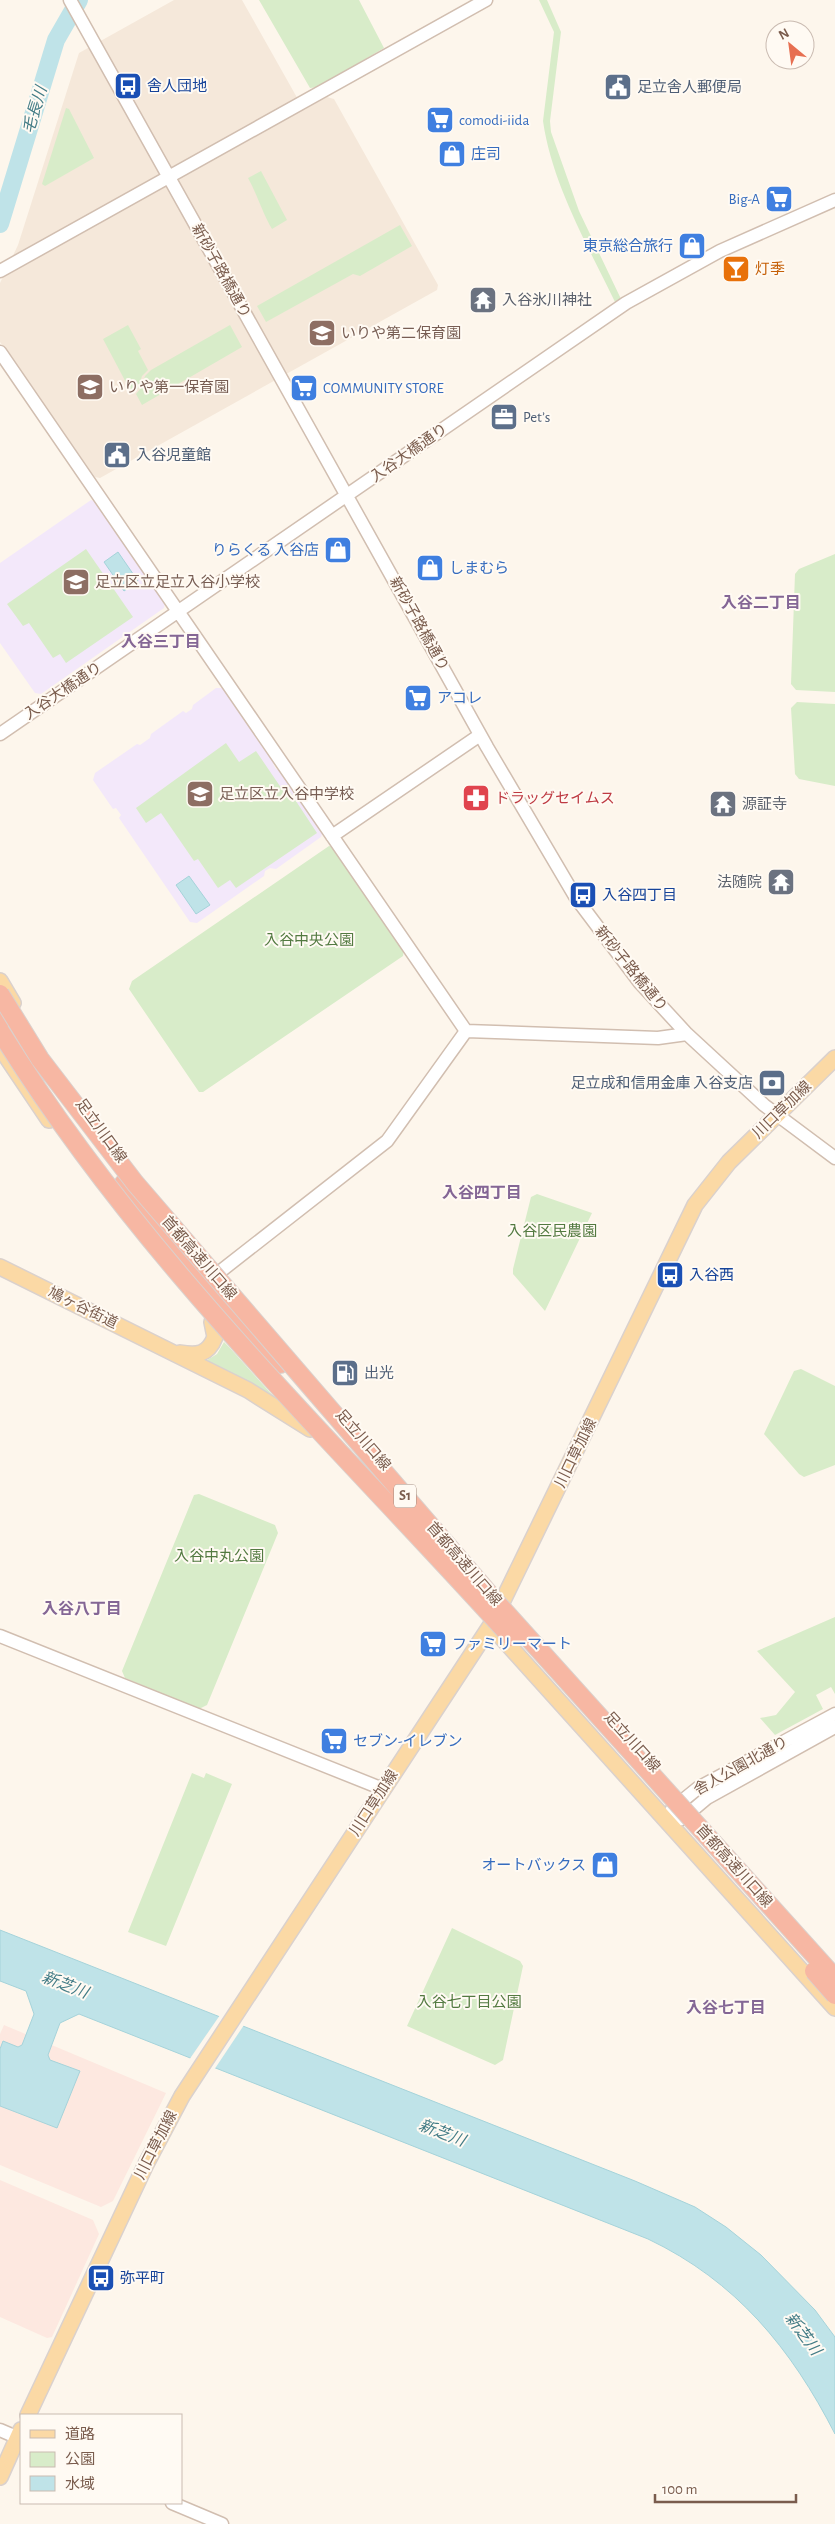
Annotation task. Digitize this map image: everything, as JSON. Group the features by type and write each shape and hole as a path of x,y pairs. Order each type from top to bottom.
{"highway":[{"name":"首都高速川口線","path":"0,994 40,1059 135,1183 245,1313 497,1603 835,1978"},
{"path":"0,1016 82,1142 200,1288 349,1448 419,1504"},
{"name":"首都高速川口線","path":"0,1032 24,1071 113,1193 220,1322 492,1616 835,1995"},
{"path":"40,1059 81,1126 129,1189 349,1448 399,1525"}],"main road":[{"name":"足立川口線","path":"0,981 36,1040 119,1156 217,1274 503,1600 835,1965"},
{"name":"足立川口線","path":"0,1047 36,1102 90,1175 212,1322 491,1626 835,2008"},
{"name":"川口草加線","path":"28,2414 153,2150 190,2084 491,1626 696,1205 729,1162 835,1058"},
{"name":"鳩ヶ谷街道","path":"0,1267 248,1390 310,1429"},
{"name":"鳩ヶ谷街道","path":"166,1349 186,1354 202,1354 212,1346 215,1337 212,1322"},
{"path":"0,2477 20,2436"}],"street":[{"name":"新砂子路橋通り","path":"70,0 480,735 558,870 592,922 640,982 687,1034 777,1116 835,1158"},
{"path":"0,271 486,0"},
{"name":"入谷大橋通り","path":"0,734 626,302 720,251 835,200"},
{"path":"0,352 466,1031"},
{"path":"332,836 480,735"},
{"path":"466,1031 658,1038 687,1034"},
{"path":"217,1274 387,1141 466,1031"},
{"path":"0,1636 383,1789"},
{"name":"舎人公園北通り","path":"668,1822 682,1819 688,1804 698,1788 835,1714"},
{"name":"舎人公園北通り","path":"688,1804 707,1798 835,1727"},
{"path":"0,2430 20,2436"},
{"path":"174,2504 222,2524"}],"shaded area":[{"path":"174,0 242,0 304,110 327,97 334,99 438,285 437,290 100,478 95,477 0,342 0,283 18,245 79,53"},
{"name":"足立区立足立入谷小学校","path":"91,500 96,502 165,602 164,608 41,694 35,693 0,643 0,563"},
{"name":"足立区立入谷中学校","path":"216,688 224,688 275,762 273,764 276,769 281,771 323,831 321,837 276,869 270,868 265,871 264,876 197,923 190,922 119,818 121,815 116,808 113,809 93,780 95,773 137,744 140,745 150,738 151,734 183,711 186,713 192,709 193,705"},
{"path":"4,2025 166,2093 113,2201 101,2207 0,2165 0,2034"},
{"path":"0,2180 93,2220 99,2234 52,2337 47,2338 0,2317"}],"green space":[{"path":"259,0 359,0 384,48 318,87 310,88"},
{"path":"539,0 547,0 561,32 550,121 551,132 579,211 621,299 615,302 572,214 554,168 548,145 543,121 554,32"},
{"path":"66,108 69,109 94,158 45,186 42,184"},
{"path":"261,171 287,220 272,229 248,178"},
{"path":"400,225 412,246 360,276 353,274 266,322 257,306"},
{"path":"128,325 141,349 138,351 148,370 142,376 138,389 131,392 103,339"},
{"path":"230,325 242,347 142,405 136,394 141,388 145,376 151,370"},
{"path":"86,549 133,617 66,663 60,654 53,658 29,623 23,626 7,604"},
{"path":"835,554 835,692 796,690 791,684 795,574 799,569"},
{"path":"797,702 835,704 835,786 799,779 795,774 791,708"},
{"path":"226,743 239,762 256,751 286,795 290,792 317,833 236,888 230,880 218,888 198,859 194,861 161,813 146,823 136,808"},
{"name":"入谷中央公園","path":"329,846 334,847 404,949 403,956 203,1092 199,1092 129,989 132,981"},
{"name":"入谷区民農園","path":"537,1194 592,1213 545,1311 513,1274 531,1197"},
{"path":"224,1342 275,1398 204,1362 217,1354"},
{"path":"801,1369 835,1386 835,1465 804,1477 799,1474 764,1434 794,1371"},
{"name":"入谷中丸公園","path":"199,1494 275,1525 278,1533 207,1705 199,1709 125,1678 122,1671 194,1495"},
{"path":"835,1617 835,1694 831,1687 816,1695 823,1709 775,1735 760,1718 776,1715 795,1692 757,1651"},
{"path":"192,1773 204,1778 206,1773 232,1784 166,1946 128,1932"},
{"name":"入谷七丁目公園","path":"452,1928 520,1961 523,1966 503,2060 495,2065 407,2026"}],"water":[{"path":"118,552 138,581 124,591 104,562"},
{"path":"189,876 210,905 196,914 176,885"},
{"name":"新芝川","path":"0,1930 635,2181 695,2207 726,2227 761,2255 815,2310 835,2337 835,2434 800,2373 758,2320 734,2296 708,2275 679,2256 648,2239 79,2014 60,2023 48,2055 50,2060 80,2071 57,2128 0,2106 0,2049 3,2041 18,2047 22,2045 34,2014 26,1991 0,1981"}],"pier":[{"path":"220,2015 244,2025 214,2070 189,2060"}],"waterway":[{"name":"毛長川","path":"0,224 56,40 79,0"}],"place":[{"name":"舎人団地","path":"128,86"},
{"name":"足立舎人郵便局","path":"618,87"},
{"name":"comodi-iida","path":"440,120"},
{"name":"庄司","path":"452,154"},
{"name":"Big-A","path":"779,199"},
{"name":"東京総合旅行","path":"692,246"},
{"name":"灯季","path":"736,269"},
{"name":"入谷氷川神社","path":"483,300"},
{"name":"いりや第二保育園","path":"322,333"},
{"name":"いりや第一保育園","path":"90,387"},
{"name":"COMMUNITY STORE","path":"304,388"},
{"name":"Pet’s","path":"504,417"},
{"name":"入谷児童館","path":"117,455"},
{"name":"りらくる 入谷店","path":"338,550"},
{"name":"しまむら","path":"430,568"},
{"name":"足立区立足立入谷小学校","path":"76,582"},
{"name":"アコレ","path":"418,698"},
{"name":"足立区立入谷中学校","path":"200,794"},
{"name":"ドラッグセイムス","path":"476,798"},
{"name":"源証寺","path":"723,804"},
{"name":"法随院","path":"781,882"},
{"name":"入谷四丁目","path":"583,895"},
{"name":"足立成和信用金庫 入谷支店","path":"772,1083"},
{"name":"入谷西","path":"670,1275"},
{"name":"出光","path":"345,1373"},
{"name":"ファミリーマート","path":"433,1644"},
{"name":"セブン-イレブン","path":"334,1741"},
{"name":"オートバックス","path":"605,1865"},
{"name":"弥平町","path":"101,2278"}],"district":[{"name":"入谷二丁目","path":"761,603"},
{"name":"入谷三丁目","path":"161,642"},
{"name":"入谷四丁目","path":"482,1193"},
{"name":"入谷八丁目","path":"82,1609"},
{"name":"入谷七丁目","path":"726,2008"}]}
